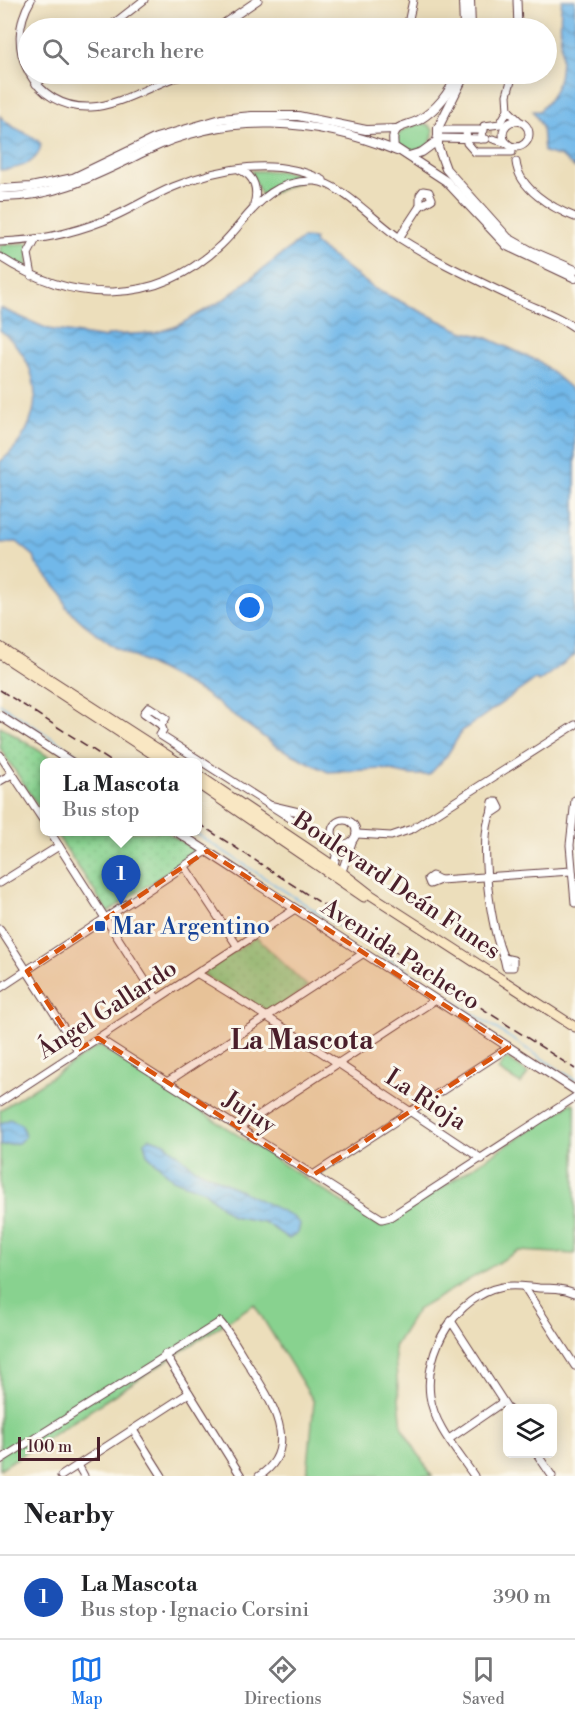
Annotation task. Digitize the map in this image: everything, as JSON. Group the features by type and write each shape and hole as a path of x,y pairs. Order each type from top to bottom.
{"main road":[{"path":"0,647 172,758"},
{"path":"0,654 159,758"},
{"name":"Boulevard Deán Funes","path":"202,778 337,873 575,1034"},
{"name":"Boulevard Deán Funes","path":"202,787 575,1027"}],"street":[{"path":"23,18 31,0"},
{"path":"121,18 144,0"},
{"path":"232,18 258,0"},
{"path":"409,18 413,0"},
{"path":"464,0 464,18"},
{"path":"470,0 471,18"},
{"path":"517,0 518,18"},
{"path":"36,84 57,100 80,107 91,107 102,106 156,84"},
{"path":"0,189 31,187 67,180 99,167 156,138 228,118 298,116 366,130 397,129 420,119 447,94 452,84"},
{"path":"408,156 422,153 438,134 460,84"},
{"path":"510,84 504,132 520,176 552,208 575,217"},
{"path":"508,110 527,126 529,133 516,162"},
{"path":"420,119 429,121 438,134 446,169 508,238 531,251 575,270"},
{"path":"438,134 487,130 513,121 520,122"},
{"path":"0,197 37,195 80,184 167,141 228,126 270,123 316,126 367,139 426,165 456,190 507,246 575,278"},
{"path":"487,139 485,125 505,123"},
{"path":"397,129 393,141 397,151"},
{"path":"466,130 466,139 475,153 512,152"},
{"path":"438,134 507,142 514,146 524,144"},
{"path":"0,242 36,239 77,231 127,211 172,187 237,169 275,166 292,169 328,183 399,238 575,328"},
{"path":"237,169 252,180 256,188 254,205"},
{"path":"0,257 32,276 71,289 103,293 140,289 157,284 193,267 210,255 235,231 254,205 292,184 314,181 328,183"},
{"path":"399,238 420,206"},
{"path":"32,276 28,254 36,239"},
{"path":"0,716 66,758"},
{"path":"153,746 160,735 161,725"},
{"path":"357,834 379,837 412,830 575,725"},
{"path":"160,735 196,758"},
{"path":"0,755 40,816"},
{"path":"202,762 269,805 301,825 307,814 269,805"},
{"path":"0,781 12,774"},
{"path":"575,800 570,837 575,903"},
{"path":"492,814 488,828 487,877 496,937 504,958"},
{"path":"337,873 339,843 333,837 332,829 341,820 353,823 357,834"},
{"path":"337,873 357,834"},
{"path":"53,836 158,999"},
{"name":"Avenida Pacheco","path":"184,836 575,1090"},
{"path":"339,843 352,842"},
{"path":"0,884 59,846"},
{"path":"0,988 207,851"},
{"path":"184,867 238,947"},
{"path":"440,880 571,871"},
{"name":"Ángel Gallardo","path":"0,1102 296,909"},
{"path":"0,929 78,1050"},
{"path":"167,1082 364,953"},
{"name":"La Rioja","path":"198,974 268,1016 338,1065 482,1159"},
{"path":"239,1128 435,1000"},
{"name":"Jujuy","path":"98,1038 382,1219 390,1217 482,1159"},
{"path":"313,1175 509,1047"},
{"path":"482,1159 575,1097"},
{"path":"474,1476 436,1418 429,1381 432,1360 451,1321 466,1306 502,1287 562,1289 575,1293"},
{"path":"524,1287 575,1366"},
{"path":"451,1321 504,1404"},
{"path":"0,1460 165,1354 222,1322 278,1414 277,1459 259,1476"},
{"path":"165,1354 241,1476"},
{"path":"61,1476 189,1393"},
{"path":"449,1439 503,1406"},
{"path":"133,1430 162,1476"},
{"path":"540,1458 552,1476"},
{"path":"78,1465 84,1476"}],"highlighted area":[{"path":"207,851 509,1047 313,1175 98,1038 78,1050 27,971"}],"green space":[{"path":"419,123 429,125 433,130 430,142 416,150 397,147 399,134"},
{"path":"251,171 280,171 310,177 262,198"},
{"path":"29,243 27,269 0,255 0,245"},
{"path":"0,726 51,758 40,758 40,809 0,748"},
{"path":"58,836 173,836 194,849 193,855 108,912"},
{"path":"256,937 308,987 268,1014 202,974"},
{"path":"97,1047 101,1047 381,1227 572,1103 575,1105 575,1254 518,1251 417,1310 394,1347 402,1428 432,1476 307,1476 314,1402 254,1304 0,1469 0,1110"},
{"path":"506,1058 528,1073 521,1084 498,1070"}],"water":[{"path":"562,0 575,0 575,168 561,157 544,152 542,127 533,111 539,111 550,99 557,84 561,58"},
{"path":"0,116 41,144 32,161 20,167 0,170"},
{"path":"303,238 315,239 314,242 318,246 375,289 461,331 485,337 540,362 575,392 575,655 538,682 536,679 462,731 446,757 429,775 409,775 382,769 328,772 276,746 202,692 115,647 66,607 62,594 36,564 34,556 17,542 0,543 0,462 15,447 26,431 33,414 35,396 33,378 26,361 15,345 0,330 0,308 48,329 106,338 106,335 155,333 177,326 223,300"},
{"path":"10,1119 22,1125 25,1137 18,1143 0,1146 0,1124"},
{"path":"150,1138 165,1143 193,1167 292,1216 300,1224 298,1233 289,1239 264,1222 232,1216 204,1191 173,1179 147,1154 144,1142"}],"waterway":[{"path":"0,704 82,758"},
{"path":"200,836 575,1080"}],"tunnel":[{"path":"486,130 493,130"}],"railway":[{"path":"0,690 106,758"},
{"path":"202,826 575,1069"}],"place":[{"name":"La Mascota","path":"121,905"},
{"name":"Mar Argentino","path":"100,926"}],"district":[{"name":"La Mascota","path":"302,1040"}]}
